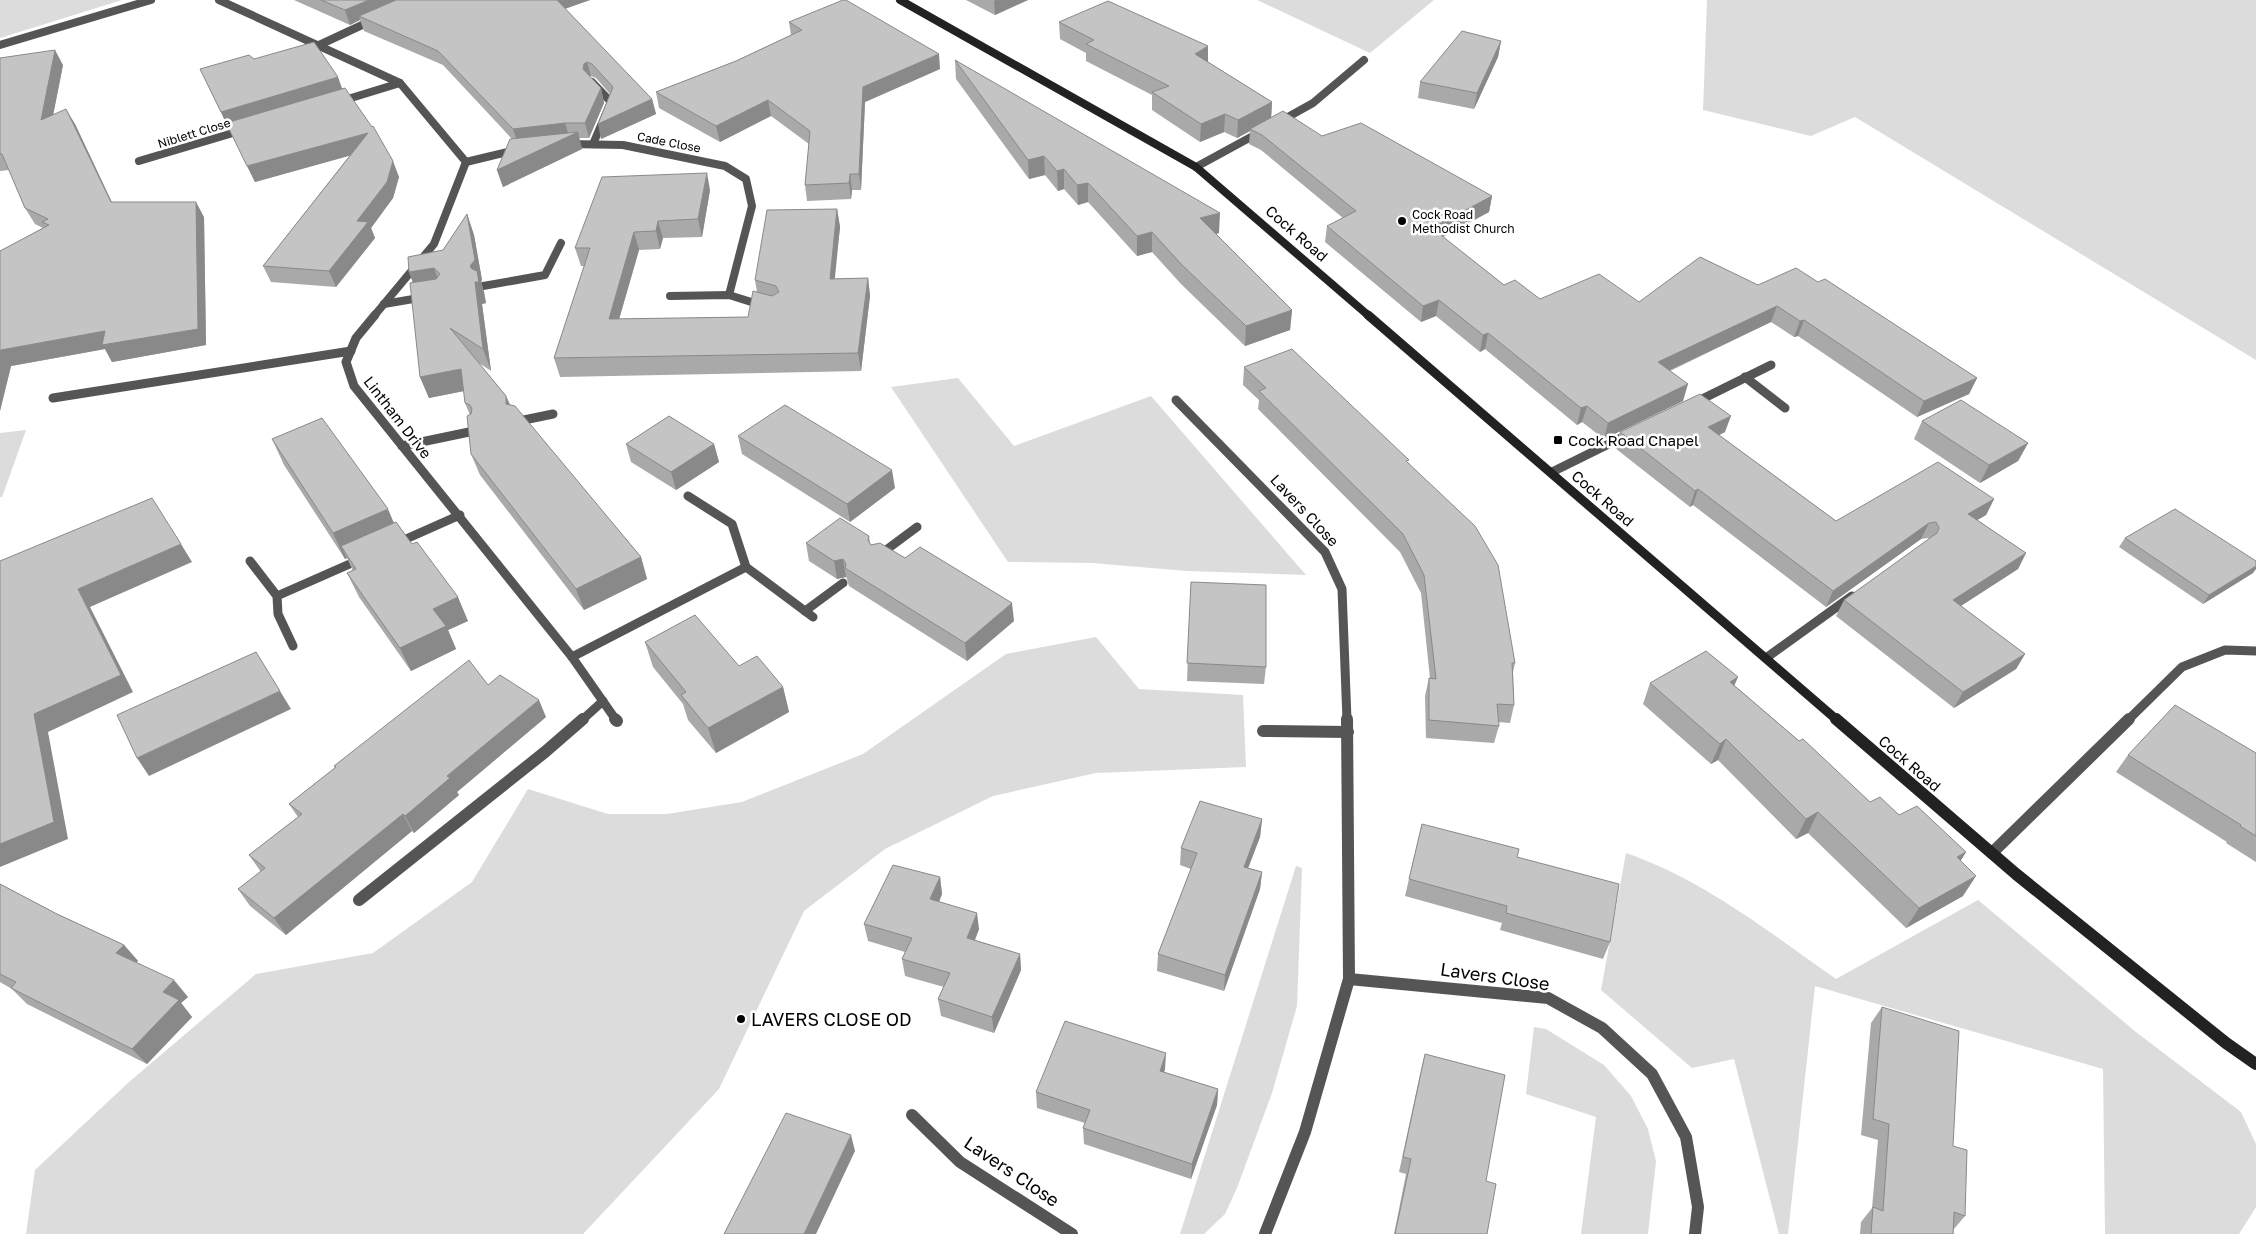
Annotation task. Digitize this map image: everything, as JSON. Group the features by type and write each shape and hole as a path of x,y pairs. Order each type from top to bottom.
{"street":[{"path":"0,46 151,0"},
{"path":"219,0 400,84 466,162 525,149"},
{"name":"Cock Road","path":"900,0 1196,166 1992,854 2226,1043 2256,1064"},
{"path":"317,46 386,13"},
{"path":"1196,166 1313,103 1364,60"},
{"path":"592,82 611,102 592,144"},
{"path":"325,106 400,84"},
{"name":"Niblett Close","path":"139,161 250,128"},
{"name":"Cade Close","path":"561,144 623,145 725,166 746,179 752,206 729,295"},
{"name":"Lintham Drive","path":"466,162 434,244 356,338 346,362 354,386 460,515 572,657 617,721"},
{"path":"483,286 545,275 561,243"},
{"path":"670,296 729,295 777,309"},
{"path":"384,304 432,296"},
{"path":"53,398 351,351"},
{"path":"1683,408 1771,365"},
{"path":"1745,378 1786,408"},
{"name":"Lavers Close","path":"1176,400 1326,552 1342,589 1348,732 1349,979 1305,1132 1265,1234"},
{"path":"519,420 553,414"},
{"path":"1552,472 1639,429"},
{"path":"402,446 474,430"},
{"path":"688,496 732,524 746,567 809,614 843,583"},
{"path":"390,546 460,515"},
{"path":"877,557 917,527"},
{"path":"276,596 373,554"},
{"path":"250,561 276,596 278,614 293,646"},
{"path":"572,657 746,567"},
{"path":"1766,658 1862,589"},
{"path":"1992,854 2182,666 2225,650 2256,651"},
{"path":"359,900 545,752 603,701"},
{"path":"1263,731 1348,732"},
{"name":"Lavers Close","path":"1349,979 1548,998 1602,1028 1652,1074 1686,1137 1698,1207 1695,1234"},
{"name":"Lavers Close","path":"912,1116 960,1162 1072,1234"}],"shaded area":[{"path":"0,0 122,0 0,38"},
{"path":"1257,0 1434,0 1370,53"},
{"path":"1707,0 2256,0 2256,360 1855,117 1811,136 1703,110"},
{"path":"958,378 1014,446 1151,396 1306,575 1187,571 1092,563 1008,562 891,387"},
{"path":"26,430 2,497 0,497 0,433"},
{"path":"1096,637 1139,689 1243,695 1246,767 1096,773 993,796 885,849 804,911 719,1089 583,1234 26,1234 35,1170 129,1082 256,974 373,953 472,882 528,789 608,814 667,814 742,802 863,754 1006,654"},
{"path":"1626,853 1655,864 1709,892 1836,979 1978,900 2136,1032 2241,1112 2256,1144 2256,1207 2239,1234 2105,1234 2103,1069 1815,986 1788,1234 1779,1234 1734,1059 1692,1068 1601,990"},
{"path":"1296,866 1302,868 1297,1006 1272,1093 1237,1188 1225,1214 1204,1234 1180,1234"},
{"path":"1534,1027 1546,1029 1604,1065 1631,1096 1648,1129 1656,1161 1648,1234 1581,1234 1596,1117 1526,1094"}],"building":[{"path":"321,0 369,0 345,10"},
{"path":"396,0 557,0 652,99 598,124 613,87 592,64 587,62 584,64 583,69 601,88 585,123 565,123 513,129 438,51 359,16"},
{"path":"843,0 939,54 863,87 859,174 850,174 849,183 805,185 810,131 768,100 716,126 656,92 736,61 802,30 789,22"},
{"path":"1108,1 1208,46 1195,54 1272,102 1238,120 1225,114 1201,124 1152,92 1169,86 1086,44 1094,40 1059,22"},
{"path":"1462,31 1501,41 1477,93 1420,82"},
{"path":"314,42 338,77 221,112 200,69 249,55 254,59"},
{"path":"55,50 41,120 66,109 111,202 196,202 198,329 102,345 105,331 1,350 0,353 0,251 49,225 42,222 48,219 25,208 2,154 0,154 0,58"},
{"path":"955,60 1220,213 1200,218 1292,310 1246,326 1181,264 1152,232 1137,236 1088,183 1077,185 1064,169 1057,171 1044,156 1028,160"},
{"path":"345,88 373,126 393,161 387,182 357,221 368,222 329,271 263,266 368,133 247,166 226,123"},
{"path":"1283,111 1322,136 1361,123 1492,196 1432,228 1504,285 1515,280 1540,299 1599,274 1639,302 1700,257 1758,285 1796,268 1818,282 1825,279 1977,378 1924,401 1804,320 1800,321 1777,306 1658,362 1688,384 1608,423 1587,406 1581,408 1488,333 1483,335 1439,300 1423,306 1327,226 1356,211 1262,135 1250,129"},
{"path":"578,132 497,170 510,139"},
{"path":"707,173 698,219 658,221 656,231 634,232 609,319 748,317 753,291 772,296 779,292 776,286 755,280 767,210 837,209 830,279 868,278 858,353 554,358 590,248 575,248 602,177"},
{"path":"467,214 475,260 470,266 477,271 479,282 475,282 483,349 450,328 506,396 506,404 515,406 641,557 576,589 471,454 467,416 471,414 472,409 470,405 465,403 461,369 420,377 410,283 436,279 440,274 434,268 409,272 408,257 443,250"},
{"path":"1292,349 1409,460 1406,461 1475,526 1498,565 1515,663 1512,663 1514,705 1497,704 1499,726 1429,720 1429,678 1436,679 1424,575 1403,534 1259,391 1266,388 1244,367"},
{"path":"1700,394 1731,416 1708,427 1836,521 1938,462 1994,499 1968,514 2026,553 1953,600 2025,654 1963,692 1844,600 1937,533 1939,528 1936,522 1929,523 1833,591 1698,489 1695,491 1620,432"},
{"path":"1961,400 2028,443 1989,465 1922,421"},
{"path":"785,405 892,470 847,504 738,436"},
{"path":"669,416 714,444 671,472 626,444"},
{"path":"322,418 388,509 333,533 272,439"},
{"path":"152,498 181,544 78,589 121,675 34,714 54,822 0,844 0,561"},
{"path":"2175,509 2256,561 2256,566 2209,595 2125,538"},
{"path":"840,518 869,536 868,540 871,545 880,543 905,558 920,547 1012,603 965,643 845,568 846,564 843,559 834,561 806,543"},
{"path":"396,522 412,544 417,542 458,597 433,609 446,626 400,648 347,573 356,569 341,546"},
{"path":"1191,582 1266,585 1266,667 1187,663"},
{"path":"695,615 739,666 757,656 783,687 708,728 681,695 686,692 645,642"},
{"path":"1706,651 1738,677 1730,682 1799,741 1803,739 1870,802 1880,797 1899,815 1917,806 1966,852 1957,857 1976,876 1919,908 1818,812 1806,819 1726,739 1720,744 1650,683"},
{"path":"256,652 280,691 137,758 117,715"},
{"path":"469,660 488,685 500,675 539,700 447,776 450,778 405,816 403,814 274,918 238,889 265,868 249,855 302,814 289,804 336,767 334,766"},
{"path":"2175,705 2256,753 2256,836 2128,755"},
{"path":"1200,801 1262,819 1244,867 1262,872 1225,975 1158,954 1197,853 1181,848"},
{"path":"1422,824 1519,849 1517,857 1619,884 1610,942 1506,913 1507,906 1409,879"},
{"path":"893,865 940,877 930,899 977,913 967,938 1020,954 992,1017 938,999 950,973 902,959 912,938 864,924"},
{"path":"0,884 57,914 124,945 116,953 174,980 163,992 179,1000 132,1049 11,988 16,982 0,974"},
{"path":"1882,1007 1959,1031 1953,1146 1967,1150 1965,1216 1954,1212 1953,1234 1871,1234 1873,1207 1883,1211 1889,1124 1873,1119"},
{"path":"1065,1021 1166,1053 1160,1071 1218,1089 1192,1164 1083,1128 1090,1110 1036,1092"},
{"path":"1425,1054 1505,1075 1486,1181 1496,1184 1487,1234 1395,1234 1411,1159 1403,1157"},
{"path":"786,1113 851,1135 804,1234 724,1234"}],"place":[{"name":"Cock Road Methodist Church","path":"1402,221"},
{"name":"Cock Road Chapel","path":"1558,440"},
{"name":"LAVERS CLOSE OD","path":"741,1019"}]}
